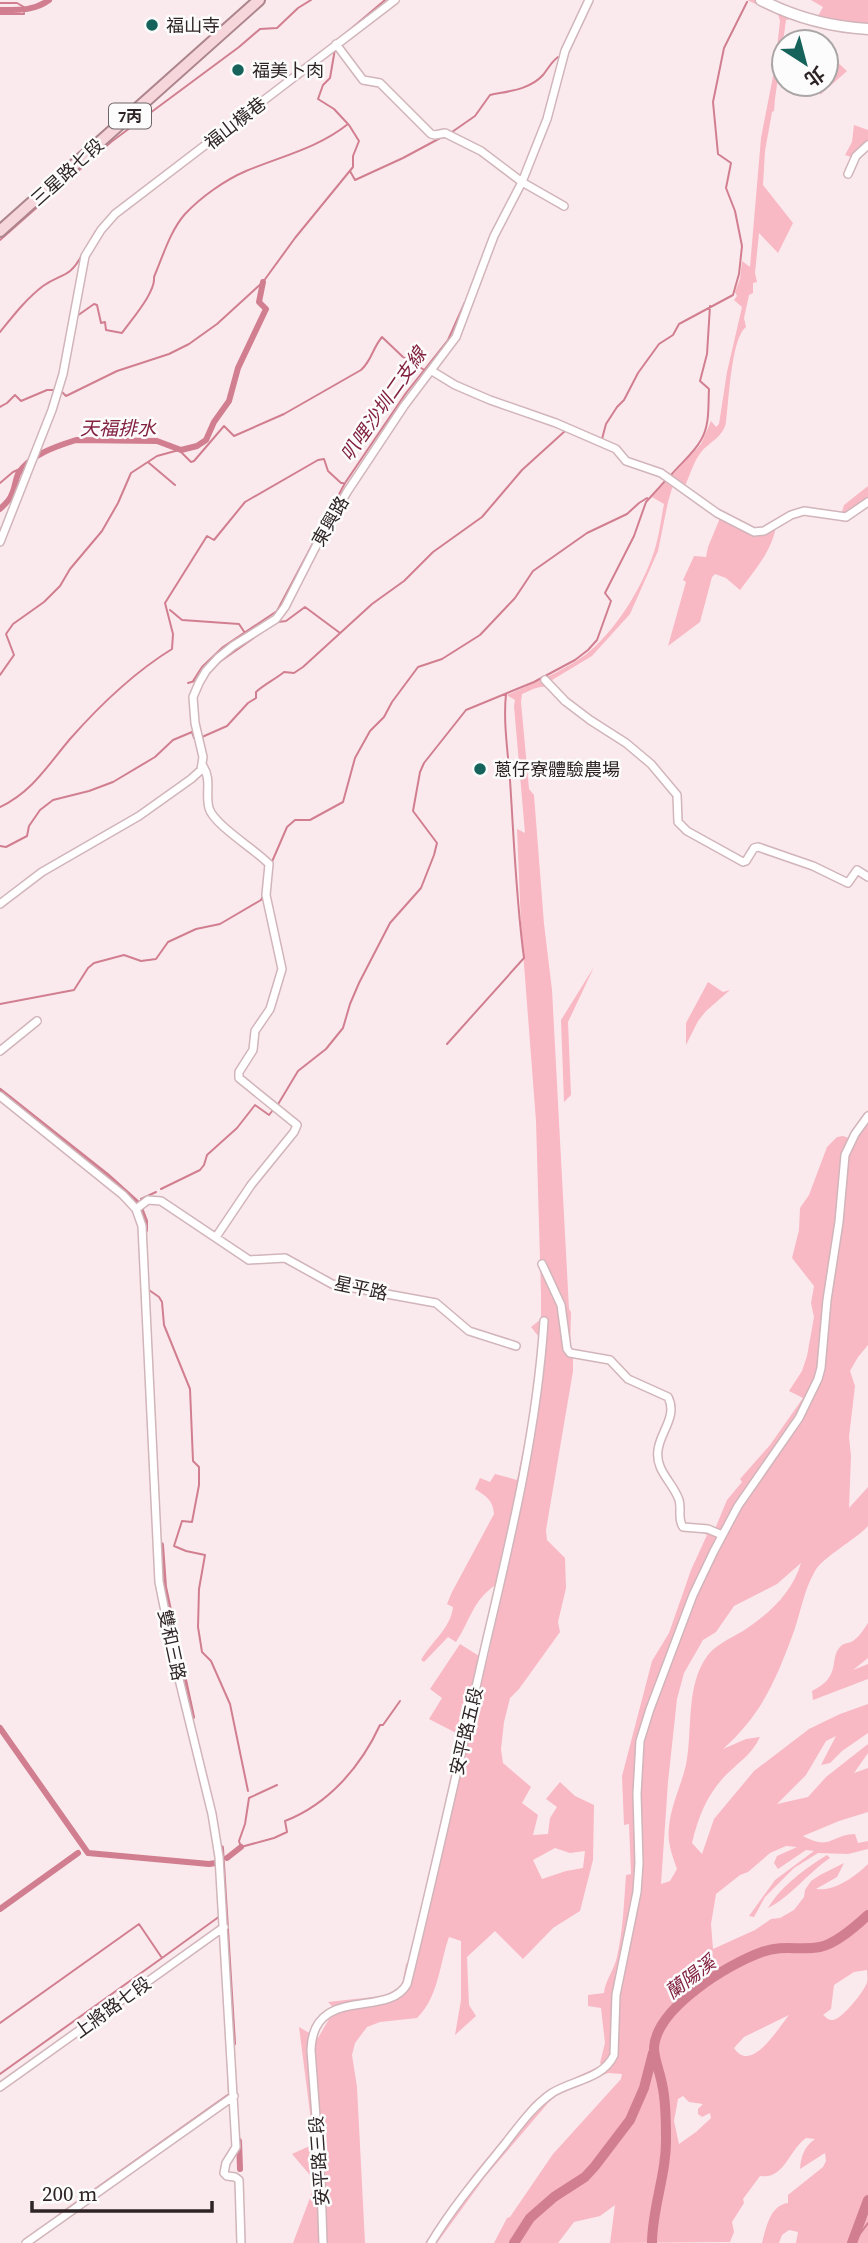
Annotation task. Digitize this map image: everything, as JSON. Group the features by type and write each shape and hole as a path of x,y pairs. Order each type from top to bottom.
{"main road":[{"name":"三星路七段","path":"0,231 259,0"}],"street":[{"name":"福山橫巷","path":"0,542 32,463 63,374 85,256 92,243 115,214 395,0"},
{"name":"東興路","path":"216,1237 243,1195 297,1125 244,1084 239,1077 239,1072 253,1050 255,1031 270,1009 282,970 266,895 269,864 213,816 209,809 208,780 203,765 193,697 206,671 218,658 276,619 285,607 347,492 404,406 456,337 494,236 522,182 547,118 565,51 589,0"},
{"path":"761,0 784,11 819,22 868,29"},
{"path":"335,44 363,80 380,83 431,134 445,133 481,152 522,182 564,206"},
{"path":"848,174 856,156 868,145"},
{"path":"432,371 454,385 556,423 616,449 626,461 661,473 717,513 754,532 764,531 804,511 846,517 868,502"},
{"path":"545,680 587,719 626,743 651,764 677,795 678,822 687,831 743,862 754,848 758,847 813,866 848,883 857,870 868,877"},
{"path":"0,904 42,872 139,816 191,779 203,765"},
{"path":"0,1051 37,1021"},
{"path":"0,1096 138,1207"},
{"path":"431,2243 473,2184 539,2104 555,2091 601,2071 611,2062 614,2054 616,1995 638,1883 637,1794 640,1741 694,1595 722,1535 738,1506 799,1419 818,1379 845,1155 868,1116"},
{"name":"星平路","path":"138,1207 148,1200 161,1201 249,1260 285,1258 332,1284 436,1303 469,1331 516,1346"},
{"name":"雙和三路","path":"138,1207 142,1226 159,1581 170,1640 212,1814 221,1871 236,2147 226,2163 224,2173 239,2180 241,2243"},
{"path":"542,1264 561,1305 567,1349 570,1353 610,1360 628,1379 667,1397 670,1401 670,1412 658,1454 663,1473 678,1499 680,1522 683,1527 708,1529 722,1535"},
{"name":"安平路五段","path":"313,2080 312,2041 321,2021 340,2008 396,1997 407,1984 504,1564 536,1404 544,1321"},
{"name":"上將路七段","path":"0,2087 224,1927"},
{"name":"安平路三段","path":"313,2080 323,2243"},
{"path":"26,2243 234,2096"}],"shaded area":[{"path":"747,0 770,0 818,16 823,7 811,0 868,0 868,34 840,31 840,28 822,28 790,19 786,20 785,28 779,28 778,14"},
{"path":"840,65 847,71 840,77"},
{"path":"770,92 770,98 775,98 765,151 763,185 793,223 778,253 759,233 755,273 757,282 753,283 753,293 749,295 744,318 746,327 741,333 734,357 725,427 699,455 685,486 743,525 760,529 792,510 817,510 841,515 844,505 868,486 868,506 845,521 804,514 776,526 767,552 740,590 726,578 715,574 700,622 668,646 686,582 683,580 694,556 706,557 720,518 673,485 658,551 630,614 592,656 552,680 554,690 546,687 534,689 522,694 521,702 529,789 534,795 552,990 573,1371 546,1530 547,1540 565,1558 566,1588 558,1622 560,1632 510,1698 501,1749 503,1763 531,1787 522,1803 538,1815 533,1835 548,1834 550,1818 557,1807 546,1799 560,1782 575,1796 594,1805 593,1860 580,1911 553,1928 523,1959 495,1931 467,1957 469,2005 476,2016 455,2035 461,2000 461,1941 449,1937 434,1990 417,2018 380,2022 367,2027 355,2043 352,2055 357,2087 365,2243 293,2243 316,2182 292,2154 314,2144 299,2027 318,2038 329,2019 338,2012 328,2002 391,1995 402,1985 406,1964 417,1955 422,1937 415,1932 462,1736 429,1719 442,1698 430,1689 460,1644 487,1661 503,1588 494,1586 487,1592 472,1612 456,1642 448,1637 424,1662 421,1660 449,1622 453,1607 447,1604 452,1592 494,1514 488,1499 475,1489 480,1478 490,1482 495,1474 517,1480 533,1400 539,1337 531,1327 541,1319 536,1121 521,925 517,829 525,833 515,700 507,695 576,661 596,645 617,622 642,580 656,546 664,504 652,497 701,444 711,421 716,427 719,424 727,372 742,307 734,300 737,296 735,292 742,261 750,267 761,138","holes":["555,1848 570,1853 585,1851 583,1868 542,1879 533,1860"]},
{"path":"854,125 868,130 868,150 857,159 845,155 852,142"},
{"path":"594,967 568,1022 571,1095 564,1102 561,1020"},
{"path":"708,982 723,992 730,990 698,1021 686,1045 686,1023"},
{"path":"868,1110 868,1345 850,1371 855,1386 849,1437 849,1508 868,1487 868,1526 825,1560 811,1578 774,1681 748,1723 723,1749 746,1739 760,1737 753,1749 723,1778 707,1800 692,1843 702,1854 714,1819 754,1771 809,1729 868,1704 868,1733 830,1763 821,1765 836,1736 826,1741 806,1775 777,1804 808,1797 826,1777 868,1744 868,1753 854,1773 868,1768 868,1812 803,1836 825,1842 855,1834 858,1843 868,1841 868,1849 848,1854 818,1853 794,1868 765,1897 754,1917 749,1916 775,1880 814,1851 806,1850 778,1869 774,1863 777,1856 797,1847 786,1846 770,1853 716,1894 711,1924 713,1949 794,1910 811,1881 820,1875 844,1863 837,1877 816,1889 830,1888 851,1878 868,1864 868,2243 796,2243 798,2232 789,2230 782,2235 779,2243 762,2243 773,2213 788,2203 788,2195 823,2167 826,2161 825,2153 800,2169 804,2152 815,2139 806,2138 781,2169 768,2176 760,2176 743,2199 744,2203 732,2222 734,2232 730,2242 610,2243 615,2205 600,2216 574,2222 558,2243 494,2243 507,2218 553,2154 621,2079 622,2074 608,2073 557,2095 548,2103 485,2177 437,2243 425,2243 473,2175 533,2102 548,2090 602,2065 600,2063 605,2043 601,2008 588,2006 588,1995 604,1993 616,1962 626,1875 631,1874 629,1824 624,1825 622,1776 652,1661 669,1633 691,1570 707,1535 699,1531 680,1530 680,1522 715,1529 727,1500 742,1482 740,1479 770,1445 803,1398 789,1391 802,1371 814,1317 811,1303 814,1286 792,1258 799,1230 800,1208 809,1195 827,1147 837,1137 849,1138","holes":["801,1563 792,1584 778,1602 753,1624 716,1648 701,1667 693,1694 686,1765 669,1827 669,1843 677,1869 670,1881 661,1884 677,1699 684,1673 703,1640 716,1632 734,1606 777,1584","867,1970 865,1986 842,2015 833,2020 828,2019 823,2015 831,2009 834,1985 854,1972","789,2015 771,2039 756,2053 741,2055 734,2048 744,2037","683,2096 689,2102 703,2104 698,2109 698,2114 702,2117 710,2113 711,2118 679,2144 674,2121 678,2099"]},
{"path":"868,1623 868,1658 853,1670 868,1664 868,1679 813,1700 812,1691 822,1685 832,1673 838,1650 842,1645 852,1642"},
{"path":"827,1855 830,1858 768,1908 787,1885"}],"waterway":[{"path":"0,10 32,8 49,0"},
{"path":"0,240 111,142 260,29 277,28 311,0"},
{"path":"339,39 385,0"},
{"path":"602,439 606,424 659,344 673,335 679,324 733,295 739,274 742,246 735,211 726,188 731,163 718,154 713,102 724,48 747,2"},
{"path":"0,3 17,3 24,7 24,10"},
{"path":"0,14 24,13"},
{"path":"77,316 94,304 97,305 101,323 105,322 106,330 122,333 147,298 171,236 191,208 238,175 312,145 348,124 334,109 318,99 323,85 330,78 335,49"},
{"path":"452,132 475,116 490,95 531,84 543,75 558,57"},
{"path":"62,392 66,396 117,371 169,354 189,344 217,324 263,282 353,167 353,156 359,141 349,125"},
{"path":"350,171 355,180 444,136"},
{"path":"90,241 96,231"},
{"path":"0,332 31,296 49,282 69,272 82,255"},
{"name":"天福排水","path":"0,509 10,498 23,467 44,452 69,442 157,441 181,450 197,446 206,440 214,422 229,401 238,368 266,309 259,302 263,282"},
{"path":"193,681 202,667 223,647 277,611 345,483 406,393 448,340 465,302"},
{"path":"671,475 698,445 706,428 709,389 700,381 707,354 710,306"},
{"path":"0,675 14,655 6,634 13,624 44,602 60,586 70,569 102,531 131,473 157,456 179,450 191,462 194,461 224,426 234,436 284,414 361,370 382,337 403,357 426,371"},
{"path":"0,407 15,395 21,401 47,390 57,390"},
{"path":"202,737 227,726 256,698 256,692 284,672 294,673 303,667 372,604 404,581 433,552 482,517 522,470 565,431"},
{"path":"12,503 29,459"},
{"name":"叭哩沙圳二支線","path":"0,807 30,786 81,726 118,690 172,649 173,634 165,603 207,536 214,540 245,502 318,460 324,459 328,471 343,483"},
{"path":"149,463 175,485"},
{"path":"0,483 24,467"},
{"path":"277,1106 298,1071 326,1049 343,1028 359,983 390,923 421,888 437,843 413,811 424,763 466,710 534,682 575,660 597,640 611,601 605,593 634,536 646,502 667,479"},
{"path":"271,864 287,827 295,820 310,820 343,802 355,758 370,731 384,717 418,667 442,659 480,635 515,598 533,571 587,533 627,514 647,498"},
{"path":"278,622 286,621 305,607 340,633"},
{"path":"170,610 182,620 239,624 245,633"},
{"path":"218,663 262,632"},
{"path":"188,683 198,680"},
{"path":"447,1044 524,958 506,737 506,694"},
{"path":"0,846 6,847 27,836 29,826 40,810 53,800 113,782 155,757 173,740 192,732 194,738 197,738"},
{"path":"0,1004 74,990 94,963 124,955 141,961 156,959 168,942 196,929 220,924 261,900 263,896"},
{"path":"0,1091 136,1202"},
{"path":"161,1189 200,1170 207,1155 237,1128 255,1105 269,1115 273,1110"},
{"path":"141,1199 156,1192"},
{"path":"140,1208 145,1230"},
{"path":"149,1290 162,1302 164,1325 190,1389 193,1461 199,1467 199,1485 192,1522 182,1521 174,1546 205,1555 199,1589 198,1627 202,1652 211,1661 230,1704 248,1791"},
{"path":"161,1545 164,1587 192,1717"},
{"path":"277,1785 249,1798 239,1841 241,1847 287,1832 285,1821 316,1805 329,1794 353,1769 380,1725 383,1725 400,1701"},
{"path":"0,1728 88,1853 216,1863"},
{"path":"227,1858 241,1847"},
{"path":"221,1848 233,2043"},
{"path":"0,1909 78,1853"},
{"name":"蘭陽溪","path":"652,2243 666,2150 664,2097 654,2048 658,2033 667,2018 696,1989 731,1966 777,1948 812,1948 826,1945 846,1934 868,1915"},
{"path":"0,2023 139,1924 162,1958 220,1916"},
{"path":"0,2074 162,1958"},
{"path":"514,2243 530,2218 554,2197 585,2177 630,2120 644,2088 653,2053"},
{"path":"60,2214 229,2094 228,2062"},
{"path":"239,2141 240,2169"},
{"name":"蘭陽溪","path":"852,2243 868,2200"},
{"path":"853,2243 868,2223"}],"place":[{"name":"福山寺","path":"152,25"},
{"name":"福美卜肉","path":"238,70"},
{"name":"蔥仔寮體驗農場","path":"480,769"}]}
